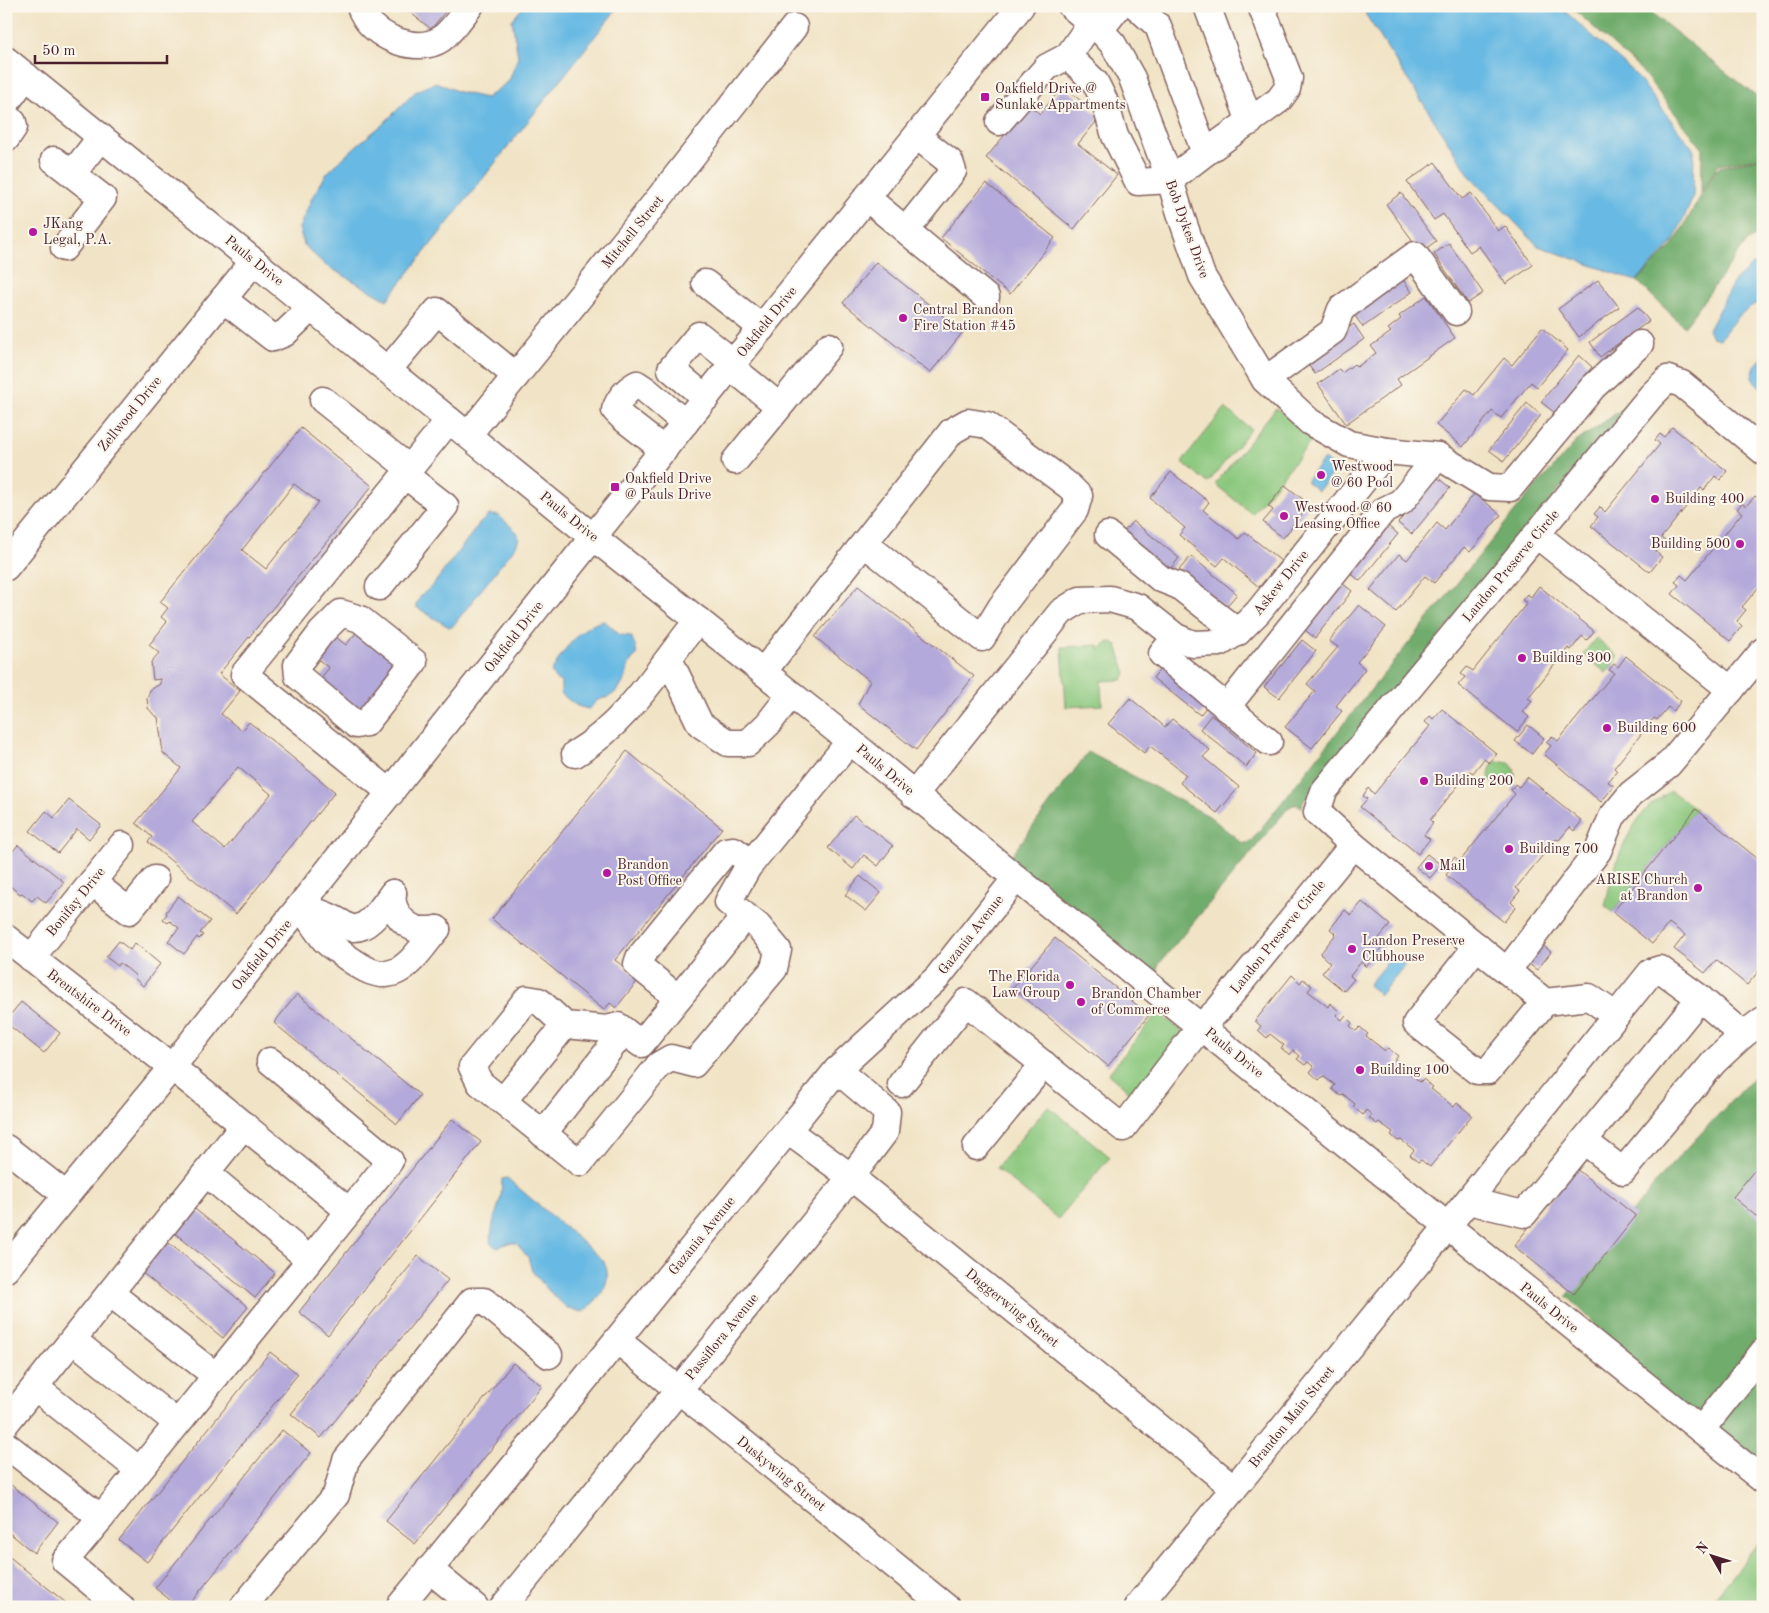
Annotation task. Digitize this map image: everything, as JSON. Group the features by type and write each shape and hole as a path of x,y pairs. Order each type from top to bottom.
{"street":[{"path":"360,6 365,18 385,36 404,44 424,45 440,40 446,35 470,6"},
{"name":"Oakfield Drive","path":"6,1269 172,1067 593,537 1021,6"},
{"name":"Bob Dykes Drive","path":"1071,6 1113,44 1132,78 1170,180 1202,276 1265,380 1310,422 1349,444 1387,450"},
{"path":"999,122 1047,67 1068,56 1095,26 1119,6"},
{"path":"1136,6 1158,26 1206,153"},
{"path":"1206,6 1250,122"},
{"path":"1068,56 1095,82 1104,100 1115,136 1138,182 1170,180 1279,100 1287,90 1289,78 1261,6"},
{"name":"Mitchell Street","path":"293,715 244,674 408,472 516,376 634,232 794,27"},
{"name":"Pauls Drive","path":"6,60 593,537 850,741 1016,878 1763,1480"},
{"path":"6,103 26,76"},
{"path":"6,117 13,122 14,128 6,139"},
{"path":"906,230 953,171 950,162 917,136"},
{"path":"64,248 103,198 63,167 101,137"},
{"path":"867,198 986,297"},
{"path":"1265,380 1333,331 1341,308 1415,255 1456,312"},
{"name":"Zellwood Drive","path":"6,567 254,261"},
{"path":"706,283 762,328"},
{"path":"223,299 273,338 285,333 311,308"},
{"path":"388,370 436,311 516,376"},
{"path":"706,398 671,369 699,335 779,406"},
{"path":"1387,450 1438,456 1489,487 1510,488 1593,387 1640,344"},
{"path":"735,461 829,346"},
{"name":"Landon Preserve Circle","path":"1545,1002 1353,845 1317,812 1324,791 1651,396 1668,379 1682,384 1763,451"},
{"path":"664,450 615,410 628,389 636,384 685,423"},
{"path":"323,400 408,472 444,506 379,587"},
{"path":"763,672 864,543 952,431 968,422 987,425 1069,486 1078,496 1075,510 1001,607 982,638 864,543"},
{"name":"Askew Drive","path":"914,794 1061,612 1080,600 1110,598 1138,607 1176,637 1193,644 1220,643 1238,632 1258,612 1387,450"},
{"path":"1226,708 1383,511 1401,502 1438,456"},
{"path":"1108,535 1161,579 1179,586 1238,632"},
{"path":"1537,535 1731,690"},
{"path":"1138,607 1161,579"},
{"path":"1258,612 1286,633"},
{"path":"341,613 360,618 414,662 366,723 356,725 314,691 298,676 297,665 321,633 341,613"},
{"path":"575,754 602,735 620,717 698,620"},
{"path":"1176,637 1162,654 1269,742"},
{"path":"1507,971 1598,851 1612,817 1631,794 1669,764 1763,651"},
{"path":"669,658 700,724 728,743 748,743 768,724 791,694"},
{"path":"314,691 293,715 390,793"},
{"path":"664,1062 618,1026 607,1029 565,1025 539,1001 527,1000 472,1067 480,1083 580,1163 659,1065 671,1058 694,1064 774,969 778,950 758,926 728,902 751,863 850,741"},
{"name":"Bonifay Drive","path":"31,958 122,845"},
{"name":"Landon Preserve Circle","path":"1044,1064 1123,1128 1201,1026 1218,1010 1353,845"},
{"path":"678,998 637,964 639,958 726,851 734,850 751,863"},
{"name":"Gazania Avenue","path":"399,1607 837,1070 937,978 1016,878"},
{"path":"92,882 129,912 155,879"},
{"path":"393,893 393,904 405,923 416,929 437,929 404,966 387,974 379,974 369,972 359,966 324,940 301,906 338,921 345,926 358,928 374,918 393,893"},
{"path":"544,1134 633,1037 678,998 745,916"},
{"name":"Brentshire Drive","path":"6,938 172,1067 349,1211"},
{"path":"1477,946 1416,1023 1477,1071 1488,1071 1545,1002 1589,997 1616,1016"},
{"name":"Brandon Main Street","path":"1136,1607 1468,1201 1651,972 1660,969 1700,998"},
{"path":"1468,1201 1524,1214 1700,998 1753,1028 1714,1062 1623,1172 1584,1141"},
{"path":"900,1084 966,1002 1044,1064 976,1147"},
{"path":"503,1101 565,1025"},
{"path":"121,1607 65,1561 390,1160 270,1061"},
{"name":"Passiflora Avenue","path":"503,1607 851,1177 885,1132 887,1112 837,1070"},
{"path":"6,1423 244,1125"},
{"name":"Daggerwing Street","path":"788,1130 851,1177 1234,1488"},
{"path":"6,1148 66,1195"},
{"path":"206,1173 310,1260"},
{"path":"110,1293 216,1376"},
{"path":"243,1607 336,1495 346,1460 472,1301 484,1301 549,1355"},
{"path":"73,1340 177,1423"},
{"name":"Duskywing Street","path":"617,1340 946,1607"},
{"path":"1701,1430 1763,1352"},
{"path":"35,1387 139,1470"},
{"path":"6,1445 101,1518"},
{"path":"429,1569 475,1607"}],"green space":[{"path":"1570,6 1643,6 1763,102 1763,157 1719,165 1701,193 1702,148 1641,70"},
{"path":"1763,158 1763,232 1748,240 1684,327 1637,281 1673,245 1715,171 1720,167"},
{"path":"1629,404 1303,802 1302,807 1296,804 1289,807 1159,964 1157,968 1159,973 1203,1011 1200,1013 1008,860 1088,752 1209,816 1242,843 1248,843 1525,499 1576,442"},
{"path":"1225,408 1251,429 1208,483 1182,462"},
{"path":"1276,408 1313,439 1252,514 1215,484"},
{"path":"1596,638 1618,657 1606,673 1583,654"},
{"path":"1112,642 1117,645 1126,674 1122,680 1101,681 1102,705 1066,707 1062,647 1099,645 1099,650 1106,643"},
{"path":"1502,761 1511,765 1515,774 1511,783 1502,787 1493,783 1489,774 1493,765"},
{"path":"1671,791 1696,809 1613,912 1605,906 1611,881 1624,845 1636,822 1647,809"},
{"path":"1158,1012 1189,1037 1139,1100 1108,1074"},
{"path":"1763,1067 1763,1475 1701,1430 1567,1296 1662,1175"},
{"path":"1048,1106 1110,1157 1058,1219 996,1168"},
{"path":"1763,1538 1763,1607 1706,1607"}],"water":[{"path":"524,6 619,6 387,300 325,265 304,245 299,228 312,198 327,173 382,125 415,92 436,82 459,92 486,98 509,81 518,57 512,20"},
{"path":"1363,6 1559,6 1635,74 1694,150 1693,198 1672,244 1636,281 1538,246 1470,176 1366,15"},
{"path":"1763,255 1763,302 1749,308 1738,316 1720,339 1712,337 1708,330 1733,283"},
{"path":"1763,357 1763,390 1752,377 1755,366"},
{"name":"Westwood @ 60 Pool","path":"1324,459 1336,469 1318,491 1306,481"},
{"path":"489,515 498,515 517,532 519,538 516,546 452,627 449,627 416,607 416,604 421,596 433,585 479,524"},
{"path":"605,621 620,635 631,636 637,655 629,664 625,679 617,690 588,709 577,706 561,694 561,682 555,679 551,672 580,633 587,627"},
{"path":"1393,955 1405,965 1380,995 1368,985"},
{"path":"507,1178 603,1260 607,1270 606,1284 596,1300 582,1312 567,1308 549,1291 532,1271 528,1257 516,1243 508,1243 497,1248 490,1243 493,1223 501,1197 502,1179"}],"building":[{"path":"410,6 450,6 431,29 407,10"},
{"path":"1063,86 1100,117 1078,144 1117,175 1074,229 986,158 1029,105 1040,114"},
{"path":"1435,162 1462,199 1471,193 1498,231 1505,226 1533,265 1506,284 1479,246 1470,252 1443,214 1434,220 1407,182"},
{"path":"986,183 1055,238 1010,294 941,238"},
{"path":"1401,193 1436,241 1421,252 1386,204"},
{"path":"1449,243 1483,293 1468,303 1434,254"},
{"name":"Central Brandon Fire Station #45","path":"876,262 963,332 930,373 843,303"},
{"path":"1401,277 1412,292 1363,327 1352,312"},
{"path":"1598,280 1619,307 1579,337 1558,309"},
{"path":"1426,296 1455,338 1397,379 1401,385 1346,424 1318,384 1339,369 1342,373 1354,364 1357,367 1376,353 1371,346 1391,332 1388,329 1401,319 1399,316"},
{"path":"1638,307 1649,321 1600,357 1590,342"},
{"path":"1354,324 1364,339 1315,374 1304,359"},
{"path":"1542,328 1568,350 1537,387 1531,382 1501,418 1492,411 1463,447 1436,425 1466,389 1474,395 1504,358 1512,365"},
{"path":"1579,355 1592,367 1555,413 1541,402"},
{"path":"1527,403 1541,415 1504,461 1489,450"},
{"name":"Building 400","path":"1672,427 1727,471 1720,480 1715,476 1704,490 1701,488 1661,538 1665,541 1656,552 1662,557 1650,572 1591,526 1598,517 1594,514 1600,507 1605,512 1660,444 1655,440 1660,434 1664,437"},
{"path":"301,428 372,486 219,674 240,691 221,714 242,731 249,722 335,792 236,914 148,842 152,837 136,823 181,768 163,753 158,717 148,708 147,699 150,690 160,684 160,679 153,680 151,662 159,653 149,645 167,622 161,617 168,608 160,602","holes":["294,484 318,502 266,569 242,550","238,767 271,794 225,849 192,822"]},
{"path":"1171,472 1209,502 1203,510 1239,539 1245,532 1281,561 1259,587 1224,558 1217,566 1179,535 1185,528 1150,498"},
{"path":"1436,476 1450,488 1412,534 1398,523"},
{"name":"Westwood @ 60 Leasing Office","path":"1285,485 1310,505 1283,538 1263,522 1273,510 1268,506"},
{"path":"1475,493 1501,515 1470,552 1464,547 1434,583 1425,576 1396,612 1370,590 1399,554 1407,560 1437,523 1445,530"},
{"name":"Building 500","path":"1755,496 1763,502 1763,582 1742,607 1746,610 1737,621 1742,626 1730,641 1672,594 1679,585 1675,582 1681,575 1687,580 1742,513 1737,509 1742,503 1746,506"},
{"path":"1133,521 1179,558 1168,572 1121,535"},
{"path":"1384,523 1398,534 1360,581 1347,570"},
{"path":"1191,556 1237,594 1225,608 1179,570"},
{"path":"1338,580 1352,591 1315,638 1300,626"},
{"path":"858,586 974,676 916,750 858,704 870,681 815,637"},
{"name":"Building 300","path":"1539,586 1594,631 1587,640 1582,636 1571,650 1568,648 1528,698 1532,701 1523,712 1529,717 1517,732 1458,685 1465,677 1461,674 1467,667 1473,671 1527,603 1522,600 1527,594 1531,597"},
{"path":"1359,605 1386,627 1357,662 1365,669 1336,706 1342,711 1312,748 1285,727 1315,691 1307,684 1338,647 1329,641"},
{"path":"360,628 400,659 359,710 320,679 329,668 310,653 328,631 346,645"},
{"path":"1302,640 1316,651 1279,698 1264,687"},
{"name":"Building 600","path":"1626,656 1681,701 1673,711 1668,707 1657,720 1654,718 1614,768 1617,771 1608,782 1614,786 1601,802 1544,754 1551,746 1546,742 1552,736 1558,741 1614,673 1609,670 1614,664 1618,667"},
{"path":"1164,664 1211,701 1200,715 1153,678"},
{"path":"1130,698 1165,727 1172,719 1210,750 1203,757 1239,787 1217,813 1180,783 1186,775 1150,746 1144,753 1108,724"},
{"name":"Building 200","path":"1442,709 1497,754 1489,763 1484,759 1473,773 1470,771 1430,820 1433,823 1424,835 1430,839 1418,854 1360,807 1367,799 1363,796 1368,788 1374,794 1430,726 1425,722 1430,716 1433,719"},
{"path":"1211,715 1257,753 1246,767 1200,729"},
{"path":"1528,725 1544,738 1532,754 1515,741"},
{"name":"Brandon Post Office","path":"627,751 722,828 615,960 639,979 616,1008 610,1003 604,1010 492,919"},
{"name":"Building 700","path":"1527,777 1582,821 1574,831 1570,827 1559,840 1556,839 1516,888 1520,891 1511,902 1516,907 1504,922 1446,875 1452,867 1449,864 1454,857 1460,861 1515,794 1511,790 1515,784 1519,787"},
{"path":"69,800 101,825 89,839 77,829 58,853 30,831 46,811 54,818"},
{"name":"ARISE Church at Brandon","path":"1696,809 1763,863 1763,966 1747,985 1716,960 1705,973 1674,949 1685,935 1669,923 1652,944 1613,912"},
{"path":"854,815 893,846 878,866 864,855 853,869 828,848"},
{"path":"18,845 64,882 46,903 37,896 32,901 6,883 6,859"},
{"name":"Mail","path":"1427,854 1441,865 1430,878 1416,867"},
{"path":"860,876 881,893 866,911 845,895"},
{"path":"178,896 210,921 200,933 203,935 199,939 197,937 184,954 168,941 179,928 170,921 168,923 163,919"},
{"name":"Landon Preserve Clubhouse","path":"1362,902 1390,925 1379,938 1385,943 1366,967 1361,962 1350,976 1354,979 1344,991 1322,973 1330,963 1320,954 1336,934 1330,929 1345,910 1351,915"},
{"name":"Brandon Chamber of Commerce","path":"1055,938 1149,1015 1108,1066 1013,988"},
{"path":"119,941 130,950 135,943 160,964 143,986 134,978 136,976 120,963 118,966 106,957"},
{"path":"1540,943 1551,952 1537,970 1525,961"},
{"name":"Building 100","path":"1292,975 1300,983 1303,979 1312,986 1308,991 1328,1007 1330,1003 1339,1011 1336,1015 1342,1020 1345,1016 1352,1023 1350,1026 1356,1031 1360,1027 1368,1034 1366,1036 1385,1051 1388,1048 1398,1056 1394,1061 1400,1066 1402,1062 1411,1069 1408,1072 1420,1082 1423,1079 1433,1087 1431,1089 1454,1107 1457,1103 1472,1115 1430,1167 1421,1160 1418,1162 1410,1155 1414,1150 1401,1140 1398,1141 1391,1135 1393,1132 1379,1122 1377,1124 1369,1118 1372,1115 1366,1110 1363,1115 1353,1107 1355,1104 1343,1094 1341,1096 1332,1089 1335,1085 1323,1076 1319,1080 1310,1072 1314,1067 1308,1062 1305,1065 1297,1059 1300,1056 1293,1050 1290,1055 1281,1048 1284,1045 1270,1034 1267,1038 1258,1030 1261,1026 1255,1021"},
{"path":"297,994 420,1095 397,1124 274,1023"},
{"path":"21,1002 60,1033 44,1053 6,1023 6,1020"},
{"path":"452,1119 481,1142 328,1335 299,1312"},
{"path":"1761,1162 1763,1164 1763,1222 1733,1197"},
{"path":"1575,1168 1636,1216 1574,1294 1514,1246"},
{"path":"191,1206 275,1273 255,1298 172,1231"},
{"path":"165,1240 248,1307 223,1338 140,1271"},
{"path":"418,1256 448,1280 321,1438 291,1414"},
{"path":"270,1352 298,1374 147,1562 119,1540"},
{"path":"513,1363 542,1386 415,1544 386,1521"},
{"path":"282,1430 311,1453 187,1607 179,1607 155,1588"},
{"path":"6,1481 58,1522 34,1553 6,1530"},
{"path":"6,1554 71,1607 9,1607 6,1605"}],"place":[{"name":"Oakfield Drive @ Sunlake Appartments","path":"985,97"},
{"name":"JKang Legal, P.A.","path":"33,232"},
{"name":"Central Brandon Fire Station #45","path":"903,318"},
{"name":"Westwood @ 60 Pool","path":"1321,475"},
{"name":"Oakfield Drive @ Pauls Drive","path":"615,487"},
{"name":"Building 400","path":"1655,499"},
{"name":"Westwood @ 60 Leasing Office","path":"1284,516"},
{"name":"Building 500","path":"1740,544"},
{"name":"Building 300","path":"1522,658"},
{"name":"Building 600","path":"1607,728"},
{"name":"Building 200","path":"1424,781"},
{"name":"Building 700","path":"1509,849"},
{"name":"Mail","path":"1429,866"},
{"name":"Brandon Post Office","path":"607,873"},
{"name":"ARISE Church at Brandon","path":"1698,888"},
{"name":"Landon Preserve Clubhouse","path":"1352,949"},
{"name":"The Florida Law Group","path":"1070,985"},
{"name":"Brandon Chamber of Commerce","path":"1081,1002"},
{"name":"Building 100","path":"1360,1070"}]}
